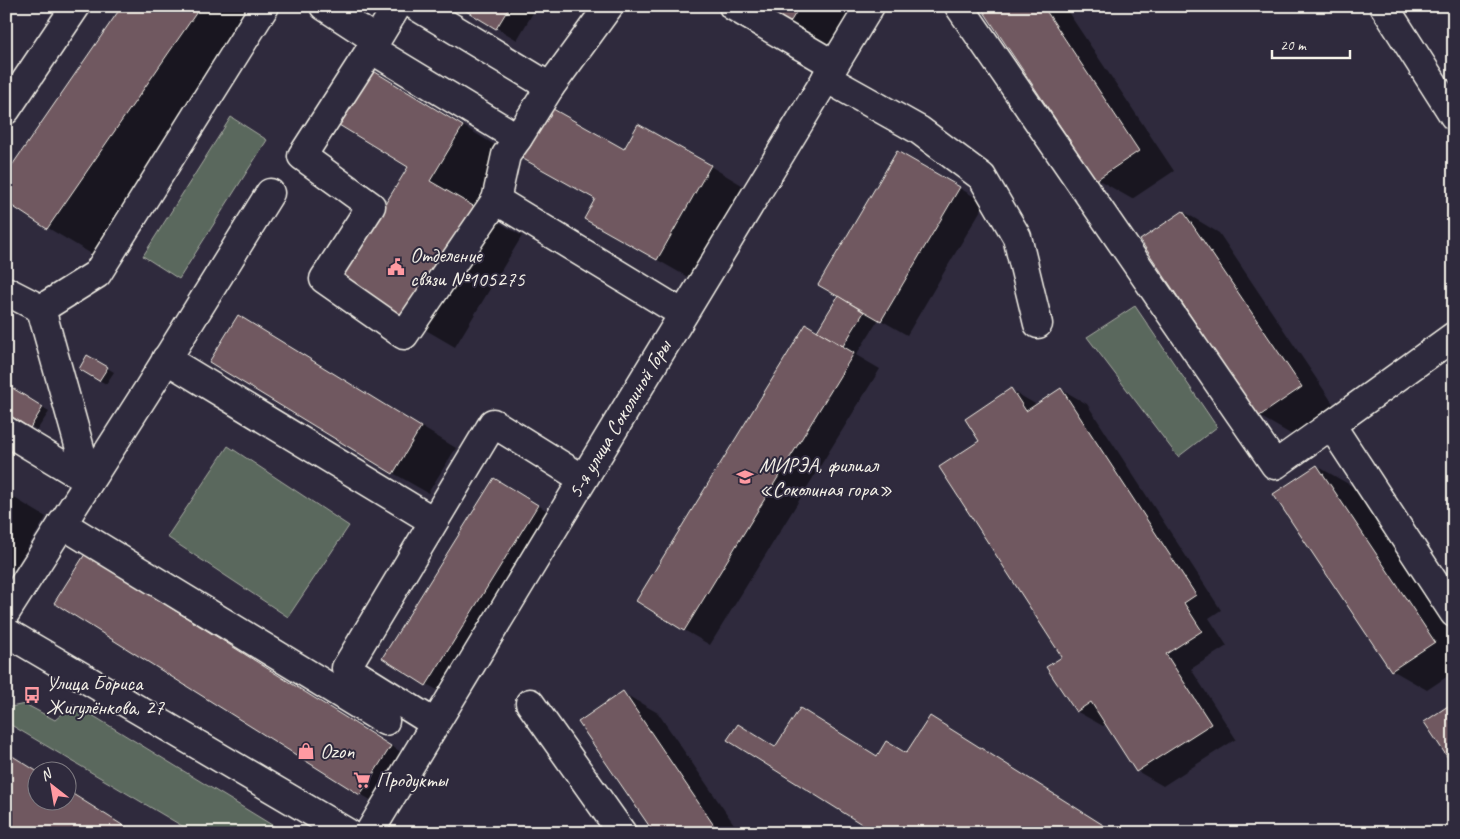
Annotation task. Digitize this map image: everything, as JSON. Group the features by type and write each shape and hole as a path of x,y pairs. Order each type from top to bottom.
{"street":[{"path":"6,110 76,6"},
{"path":"41,309 97,274 265,6"},
{"path":"324,6 374,44 518,138"},
{"path":"397,6 302,156 371,206 324,279 404,335 496,200 506,155 550,87 609,6"},
{"path":"416,6 550,87"},
{"path":"733,6 919,130 982,177 1017,237 1038,324"},
{"name":"5-я улица Соколиной Горы","path":"369,833 870,6"},
{"path":"959,6 1275,465 1454,336"},
{"path":"1384,6 1454,116"},
{"path":"6,612 270,193"},
{"path":"496,200 683,314"},
{"path":"6,291 41,309 89,481"},
{"path":"166,359 433,521"},
{"path":"434,723 346,668 433,521 493,424 583,480"},
{"path":"1331,425 1454,613"},
{"path":"6,431 89,481"},
{"path":"62,524 385,721"},
{"path":"6,632 348,833"},
{"path":"530,703 622,833"}],"green space":[{"path":"231,117 267,140 179,279 143,256"},
{"path":"1135,306 1217,427 1178,457 1087,337"},
{"path":"228,446 349,526 288,617 167,537"},
{"path":"25,704 55,720 74,704 285,833 194,833 78,765 78,762 74,762 6,722 6,708"}],"building":[{"path":"122,6 201,6 47,229 6,202 6,174"},
{"path":"458,6 510,6 496,29"},
{"path":"760,6 800,6 789,24"},
{"path":"980,6 1043,6 1139,151 1096,180"},
{"path":"367,67 463,126 430,181 475,207 407,320 339,279 408,167 334,122"},
{"path":"546,105 624,149 638,124 711,165 657,260 584,219 595,199 518,156"},
{"path":"897,151 960,187 881,321 818,285"},
{"path":"1183,211 1302,387 1258,417 1140,240"},
{"path":"838,296 864,312 843,346 817,331"},
{"path":"238,315 421,427 393,474 209,362"},
{"name":"МИРЭА, филиал «Соколиная гора»","path":"806,324 854,353 684,631 636,601"},
{"path":"87,355 108,367 99,381 79,369"},
{"path":"6,384 43,407 30,428 6,413"},
{"path":"1011,388 1026,411 1061,388 1196,595 1184,603 1202,631 1166,654 1211,724 1136,772 1091,702 1076,712 1046,667 1062,657 939,467 979,441 965,419"},
{"path":"1317,465 1435,642 1391,671 1273,494"},
{"path":"494,478 538,505 426,686 382,658"},
{"path":"85,554 391,746 360,795 54,603"},
{"path":"623,691 719,833 654,833 578,722"},
{"path":"1454,702 1454,767 1424,722"},
{"path":"800,708 877,756 886,741 906,753 930,716 1116,833 876,833 727,740 738,724 775,747"},
{"path":"6,752 28,766 28,812 78,812 78,797 135,833 25,833 6,821"}],"place":[{"name":"Отделение связи №105275","path":"396,267"},
{"name":"МИРЭА, филиал «Соколиная гора»","path":"745,477"},
{"name":"Улица Бориса Жигулёнкова, 27","path":"32,695"},
{"name":"Ozon","path":"306,751"},
{"name":"Продукты","path":"362,780"}]}
